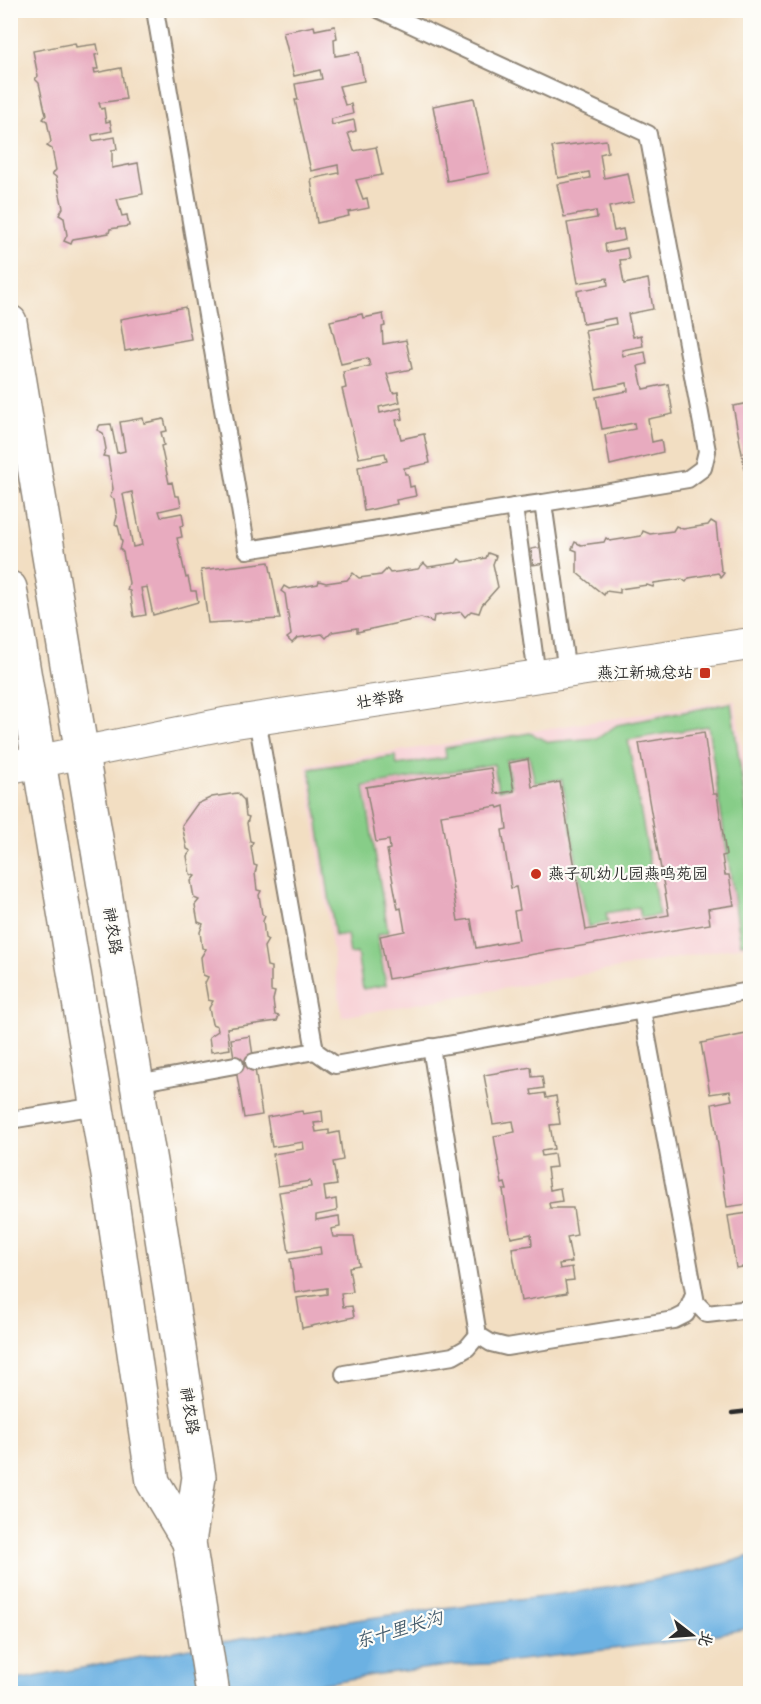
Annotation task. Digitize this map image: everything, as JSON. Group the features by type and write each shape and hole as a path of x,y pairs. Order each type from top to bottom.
{"street":[{"name":"神农路","path":"10,322 137,1083 199,1477 189,1542 213,1694"},
{"name":"神农路","path":"10,588 25,764 97,1107 153,1482 189,1542"},
{"name":"壮举路","path":"25,764 82,751 257,719 750,644"}],"lane":[{"path":"154,10 247,550 688,479 703,468 707,451 648,134 380,10"},
{"path":"543,502 552,674"},
{"path":"514,507 552,674"},
{"path":"257,719 315,1051 335,1065 750,991"},
{"path":"642,1010 694,1295 700,1310 707,1314 750,1309"},
{"path":"431,1047 478,1335 490,1343 507,1347 674,1320 686,1314 694,1295"},
{"path":"254,1062 315,1051"},
{"path":"137,1083 235,1065"},
{"path":"10,1120 97,1107"},
{"path":"344,1374 453,1356 467,1348 478,1335"}],"shaded area":[{"name":"燕子矶幼儿园燕鸣苑园","path":"735,700 750,802 750,945 342,1017 306,765"}],"green space":[{"path":"731,703 750,837 750,942 741,944 708,726 628,740 659,915 641,918 639,907 606,913 608,922 588,927 562,779 535,783 529,756 506,760 511,787 498,790 494,764 364,786 388,932 377,935 386,985 363,989 357,953 350,954 347,934 335,936 310,769 395,756 397,765 446,758 445,748 530,733 549,742 598,738 617,725"}],"water":[{"name":"东十里长沟","path":"750,1556 750,1628 686,1640 489,1664 455,1665 379,1674 268,1693 11,1694 11,1681 323,1625 631,1584"}],"building":[{"path":"314,26 315,30 335,26 337,38 334,39 335,56 359,52 364,81 339,86 345,105 351,104 353,114 331,119 332,125 354,120 356,131 348,133 354,151 376,147 382,175 356,180 363,199 367,198 369,208 348,212 349,216 317,223 311,179 339,173 338,165 311,171 295,100 298,100 295,84 322,79 320,70 294,76 283,32"},
{"path":"75,43 76,47 97,44 99,54 95,55 98,69 94,69 95,73 121,68 126,99 99,103 101,109 104,108 106,122 110,121 112,131 92,135 93,141 115,137 117,149 112,150 112,168 138,163 143,194 117,199 122,216 127,215 129,226 110,229 109,233 73,239 71,244 64,241 67,235 64,218 59,215 63,208 56,177 52,174 56,170 52,149 47,146 51,142 47,121 43,119 46,115 39,83 35,79 38,76 33,51"},
{"path":"474,98 489,173 447,181 433,106"},
{"path":"606,140 608,152 600,154 604,178 628,173 634,202 609,207 614,231 623,229 625,240 605,244 606,252 627,248 629,259 620,260 624,284 648,279 653,309 628,314 633,337 641,335 643,346 622,350 623,356 645,352 647,364 638,366 643,389 668,384 673,414 648,419 652,442 661,440 663,452 610,465 605,435 635,429 634,423 602,429 596,397 628,391 627,383 596,389 585,330 616,324 615,318 583,324 577,291 608,285 607,278 578,283 567,223 597,218 596,211 564,217 557,184 590,178 589,172 558,178 552,147"},
{"path":"185,307 191,339 125,351 120,319"},
{"path":"362,314 363,318 383,314 385,326 382,327 383,344 406,340 412,369 387,374 393,393 398,392 400,402 379,407 380,413 401,408 403,419 396,420 401,439 424,434 430,463 404,468 405,474 408,474 410,487 414,486 416,496 396,500 397,504 364,511 358,467 387,461 385,453 359,458 342,389 346,388 343,372 370,366 368,358 341,364 330,321"},
{"path":"750,403 750,491 749,491 733,406"},
{"path":"143,418 144,423 164,419 167,431 161,432 164,445 161,446 169,483 172,482 175,496 179,496 181,506 159,511 161,517 182,513 184,525 180,526 182,537 177,538 186,578 188,577 191,591 196,591 198,602 153,615 147,587 141,588 146,615 134,617 130,591 127,590 129,583 123,552 120,549 122,542 118,526 115,524 117,517 114,499 110,497 113,489 108,457 103,456 106,449 103,433 97,430 100,425 111,424 117,453 125,451 120,422","holes":["132,492 142,545 133,547 123,494"]},
{"path":"711,521 716,524 721,570 724,573 721,577 718,573 689,578 686,582 682,579 654,583 653,587 647,585 620,589 620,593 606,591 604,595 577,573 577,551 572,549 575,542 581,545 604,542 606,538 610,541 641,536 643,531 650,534 673,531 676,526 683,529 708,525"},
{"path":"543,547 545,563 533,565 531,549"},
{"path":"488,553 496,556 493,564 498,587 482,605 479,613 471,611 465,617 461,612 434,616 433,622 421,618 357,632 357,628 332,632 326,638 322,634 297,638 292,643 287,638 291,635 285,594 281,591 284,586 289,589 318,584 319,581 326,583 347,580 353,573 359,578 381,575 387,569 390,573 418,569 424,563 428,567 456,563 459,559 463,562 486,558"},
{"path":"269,562 280,619 208,623 201,570"},
{"path":"704,732 713,794 717,794 726,855 722,856 725,875 729,875 734,905 708,909 710,924 388,979 380,936 405,931 401,908 398,909 387,850 390,849 389,840 376,842 366,787 491,768 495,794 514,791 509,763 528,759 532,787 560,782 586,930 669,915 639,743","holes":["497,806 498,808 504,806 507,829 502,830 511,888 516,887 520,910 514,911 519,940 476,948 471,919 458,921 441,815"]},
{"path":"237,793 244,800 246,816 249,817 247,823 250,841 253,842 251,846 254,865 257,866 255,873 257,890 261,891 259,895 262,914 265,916 263,921 265,938 268,940 264,947 267,966 271,967 271,991 275,992 273,1000 275,1015 279,1016 277,1021 227,1028 230,1049 211,1052 209,1037 218,1031 217,1026 212,1024 209,1008 213,1001 208,1000 205,983 208,977 203,975 201,957 206,949 202,948 200,932 203,924 198,922 195,905 199,900 194,898 191,881 195,876 190,874 187,856 191,851 187,849 182,825 197,804 212,797"},
{"path":"746,1034 748,1046 750,1046 750,1058 747,1058 750,1063 750,1266 736,1268 728,1216 748,1213 747,1204 727,1207 712,1104 732,1100 730,1091 710,1094 701,1043"},
{"path":"250,1036 262,1115 244,1118 231,1039"},
{"path":"531,1067 532,1077 542,1076 544,1088 531,1090 532,1095 545,1093 546,1098 556,1096 560,1124 550,1125 554,1149 541,1151 542,1156 554,1154 556,1167 547,1168 550,1190 560,1188 562,1201 549,1203 550,1208 573,1208 577,1235 567,1237 572,1262 559,1264 560,1269 572,1267 574,1280 565,1281 567,1293 521,1301 512,1248 532,1245 531,1234 511,1238 503,1190 507,1190 505,1183 502,1184 494,1136 515,1132 513,1121 493,1124 484,1075"},
{"path":"302,1111 303,1114 322,1111 323,1122 314,1123 316,1132 329,1130 329,1134 339,1132 343,1160 333,1162 337,1185 324,1187 326,1201 336,1199 337,1211 316,1215 316,1220 339,1216 340,1227 331,1229 333,1237 354,1237 359,1265 349,1267 353,1292 341,1294 343,1307 352,1306 354,1317 302,1328 297,1298 327,1294 327,1288 295,1293 290,1259 321,1254 320,1247 289,1252 279,1192 311,1187 310,1181 278,1186 273,1154 304,1149 303,1142 272,1147 267,1117"}],"railway":[{"path":"732,1413 750,1411"}],"place":[{"name":"燕江新城总站","path":"705,673"},
{"name":"燕子矶幼儿园燕鸣苑园","path":"536,874"}]}
